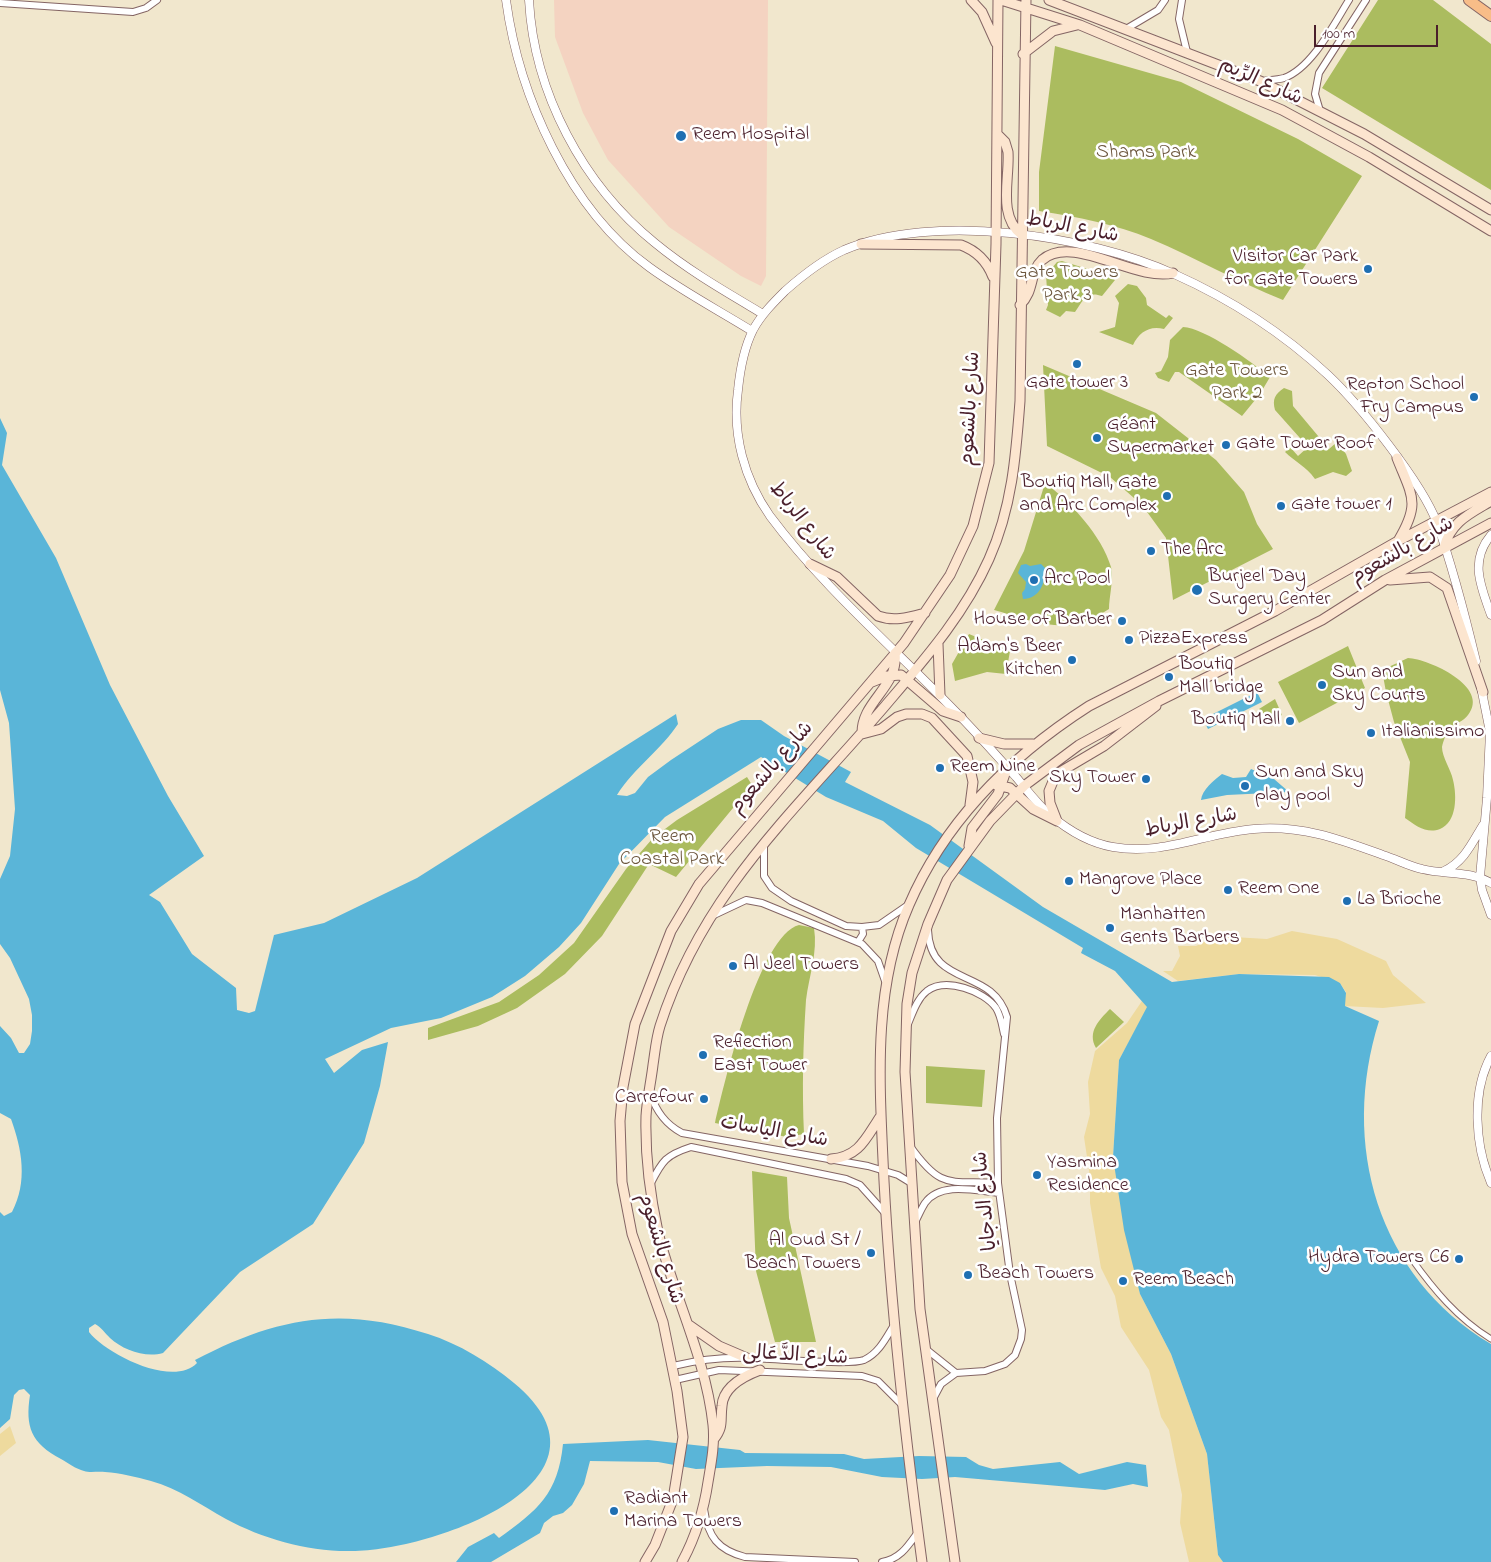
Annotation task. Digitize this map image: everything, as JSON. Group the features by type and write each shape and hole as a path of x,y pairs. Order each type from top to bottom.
{"main road":[{"path":"971,0 982,12 998,50"},
{"name":"شارع بالشعوم","path":"645,1562 655,1545 673,1499 683,1437 673,1366 663,1322 632,1234 625,1202 620,1157 623,1087 635,1024 650,980 671,931 698,884 895,653 925,613 962,552 972,526 989,463 995,283 999,0"},
{"name":"شارع الرِّيم","path":"999,0 1025,4 1080,25 1282,110 1369,157 1491,231"},
{"name":"شارع الرِّيم","path":"1050,0 1063,3 1260,81 1401,155 1491,210"},
{"path":"1469,0 1491,16"},
{"name":"شارع بالشعوم","path":"682,1562 704,1505 714,1439 711,1410 699,1360 658,1229 651,1184 646,1133 659,1029 688,955 728,889 764,841 862,734 938,644 968,598 989,559 1010,494 1020,401 1025,4"},
{"path":"1023,54 1054,31 1080,25"},
{"path":"998,135 1005,142 1008,152 1006,200 1009,218 1016,230 1022,235"},
{"path":"861,244 961,245 983,258 991,270 995,283"},
{"path":"1020,304 1029,294 1038,265 1056,252 1072,252 1152,274 1173,273"},
{"path":"1397,458 1414,502 1411,519 1398,541"},
{"name":"شارع بالشعوم","path":"922,1562 894,1325 885,1213 880,1117 882,1014 891,957 909,904 937,851 970,805 1007,767 1033,744 1089,706 1274,611 1398,541 1491,492"},
{"path":"1444,548 1448,536 1459,521 1491,501"},
{"name":"شارع بالشعوم","path":"955,1562 925,1349 914,1225 905,1072 906,1004 912,973 928,924 947,880 969,846 1017,793 1078,745 1159,701 1322,620 1385,580 1491,523"},
{"path":"810,564 837,577 878,616 887,619 904,619 925,613"},
{"path":"1385,580 1430,577 1446,588 1482,692"},
{"path":"938,644 940,695"},
{"path":"895,653 892,675 866,712 862,734 880,729 897,717 906,714 922,714 932,718 967,756 973,782 970,805"},
{"path":"868,685 892,675 911,676 943,711 961,716"},
{"path":"1057,821 1050,803 1049,791 1054,779 1060,772 1104,746 1146,716 1155,709 1159,701"},
{"path":"980,738 1004,744 1033,744"},
{"path":"969,846 972,828 1002,785 1007,767"},
{"path":"983,791 988,787 1002,785 1017,793 1040,814 1057,821"},
{"path":"831,1159 843,1158 860,1148 880,1117"},
{"path":"688,1324 719,1346 747,1358"},
{"path":"714,1439 721,1429 722,1403 730,1389 744,1377 760,1370"}],"street":[{"path":"0,3 132,12 146,8 157,0"},
{"path":"506,0 512,37 528,95 547,136 577,190 613,235 648,266 752,331"},
{"path":"529,0 530,26 547,91 572,143 609,197 653,242 674,258 708,282 763,314"},
{"path":"1126,29 1158,10 1165,0"},
{"path":"1182,0 1179,19 1187,52"},
{"path":"1260,81 1285,77 1304,65 1315,52 1349,0"},
{"path":"1320,111 1315,94 1316,84 1326,60 1366,0"},
{"path":"1315,52 1318,59 1326,60"},
{"name":"شارع الرباط","path":"1491,883 1480,877 1415,867 1331,836 1304,831 1251,829 1180,846 1140,850 1103,846 1089,841 1057,821 1044,810 940,695 911,676 895,653 810,564 768,513 750,481 736,427 737,399 746,351 752,331 763,314 802,275 842,251 861,244 924,233 995,233 1087,244 1173,273 1246,312 1292,344 1332,378 1397,458 1428,505 1436,521 1461,602 1490,732 1488,798 1480,877 1482,890 1491,914"},
{"path":"1491,535 1479,554 1477,574 1491,615"},
{"path":"1444,871 1458,863 1465,856 1484,824"},
{"path":"764,841 764,876 772,888 791,901 839,923 862,928 879,925 909,904"},
{"path":"709,918 736,903 746,900 762,902 858,942 878,961 886,983"},
{"name":"شارع الدجايا","path":"928,924 930,949 936,960 944,967 984,987 999,999 1007,1017 997,1118 998,1183 1010,1274 1022,1330 1021,1339 1015,1355 1005,1364 985,1371 956,1374"},
{"path":"858,942 863,934 862,928"},
{"name":"شارع الدجايا","path":"906,1027 915,1007 926,992 939,985 947,984 956,986 991,1003 1001,1018 1005,1038"},
{"path":"1491,1056 1482,1079 1479,1096 1479,1132 1484,1168 1491,1183"},
{"name":"شارع الياسات","path":"650,1091 660,1114 672,1128 682,1133 883,1170 911,1183"},
{"path":"909,1145 938,1178 947,1181 998,1183"},
{"name":"شارع الياسات","path":"651,1184 662,1162 673,1153 690,1147 846,1179 860,1186 885,1213"},
{"path":"914,1225 924,1203 938,1192 957,1190 999,1193"},
{"path":"1411,1258 1437,1294 1470,1326 1491,1339"},
{"name":"شارع الدَّعَالِى","path":"673,1366 699,1360 747,1358 856,1362 872,1354 883,1344 894,1325"},
{"path":"925,1349 956,1374 941,1384 932,1402"},
{"name":"شارع الدَّعَالِى","path":"675,1380 719,1370 760,1370 870,1377 885,1387 903,1406"},
{"path":"704,1505 706,1522 711,1535 729,1553 745,1557 855,1562"},
{"path":"882,1562 890,1561 900,1555 918,1532"}],"shaded area":[{"name":"Reem Hospital","path":"554,0 768,0 766,276 761,286 741,276 669,227 608,160 583,113 555,37"}],"green space":[{"path":"1378,0 1433,0 1491,44 1491,190 1322,88"},
{"name":"Shams Park","path":"1055,46 1181,82 1298,139 1362,176 1283,300 1168,246 1138,234 1096,222 1039,211 1039,172"},
{"name":"Gate Towers Park 3","path":"1062,261 1110,276 1115,280 1102,296 1088,296 1082,301 1075,312 1066,311 1060,317 1046,310 1048,305 1046,275 1057,262"},
{"name":"Gate Towers Park 3","path":"1128,284 1137,286 1146,298 1147,305 1166,318 1169,315 1173,318 1164,329 1154,328 1142,333 1133,345 1099,332 1115,327 1119,303 1115,296"},
{"name":"Gate Towers Park 2","path":"1183,327 1215,339 1270,377 1260,394 1242,416 1179,372 1175,372 1169,382 1158,378 1155,373 1161,371 1168,357 1170,340"},
{"path":"1043,365 1156,413 1216,460 1244,492 1257,524 1273,549 1173,600 1166,538 1142,505 1110,477 1047,446"},
{"path":"1284,388 1292,391 1293,406 1329,449 1337,442 1346,454 1352,471 1346,476 1333,472 1315,479 1285,452 1290,447 1298,456 1308,447 1275,410 1275,397"},
{"path":"1045,483 1065,499 1084,520 1107,555 1111,567 1109,609 1091,620 1077,624 1053,625 1041,623 994,610 1024,551"},
{"path":"969,634 1010,651 1006,674 987,672 955,681 952,664"},
{"name":"Sun and Sky Courts","path":"1348,646 1365,688 1299,723 1278,682"},
{"path":"1408,658 1429,663 1454,676 1465,685 1471,694 1473,705 1468,715 1462,721 1448,728 1443,742 1442,751 1453,780 1455,801 1453,815 1446,826 1431,831 1413,824 1405,818 1410,762 1394,722 1382,670"},
{"path":"1275,699 1282,715 1267,724 1259,709"},
{"name":"Reem Coastal Park","path":"747,777 752,785 676,877 649,864 602,936 565,974 517,1008 478,1026 428,1040 428,1028 499,1002 539,975 574,943 626,869 653,838 677,820"},
{"path":"799,925 814,928 815,937 805,1017 804,1134 787,1137 715,1123 735,1046 757,982 770,955 784,935"},
{"path":"1110,1009 1124,1022 1096,1048 1093,1037 1094,1032 1098,1022"},
{"path":"926,1066 985,1070 982,1107 926,1103"},
{"path":"752,1171 787,1177 789,1218 816,1342 775,1342 756,1271"}],"sand":[{"path":"1292,931 1337,939 1386,961 1393,975 1426,1003 1383,1008 1344,1006 1346,992 1340,983 1315,975 1239,974 1178,981 1163,971 1172,971 1180,956 1178,946 1196,946 1216,936 1267,939"},
{"name":"Reem Beach","path":"1142,1001 1148,1007 1119,1060 1113,1157 1140,1294 1171,1354 1207,1454 1218,1555 1223,1562 1189,1562 1180,1523 1182,1495 1169,1430 1161,1417 1149,1370 1121,1327 1115,1296 1101,1268 1090,1203 1090,1177 1084,1137 1090,1114 1088,1082 1095,1051 1127,1023"},
{"path":"10,1426 16,1443 0,1456 0,1434"}],"water":[{"path":"0,418 7,433 2,465 56,558 110,685 168,796 204,856 149,895 160,902 192,954 236,988 237,1010 249,1013 255,1011 274,935 324,923 417,878 676,714 678,724 664,742 631,776 617,795 627,796 635,793 648,777 718,729 741,720 761,720 784,736 851,772 845,782 930,825 1043,907 1172,982 1239,974 1329,977 1340,983 1346,993 1345,1006 1379,1021 1368,1067 1364,1114 1367,1159 1378,1203 1395,1244 1420,1282 1452,1316 1491,1344 1491,1562 1223,1562 1218,1555 1207,1454 1171,1354 1140,1294 1124,1230 1113,1157 1119,1060 1147,1007 1115,971 1081,953 1083,948 916,848 883,821 826,797 761,757 665,817 619,864 581,923 559,947 525,976 492,997 441,1018 391,1028 325,1059 334,1073 362,1050 388,1042 380,1086 364,1143 313,1224 240,1272 163,1353 142,1354 135,1352 115,1342 95,1324 89,1328 89,1332 98,1341 124,1358 157,1370 172,1372 186,1370 197,1363 195,1360 253,1334 308,1320 337,1318 366,1320 396,1325 440,1338 473,1354 514,1383 544,1418 550,1451 535,1479 507,1504 469,1524 427,1539 386,1548 336,1551 303,1547 255,1533 161,1484 123,1474 86,1472 75,1467 43,1447 32,1433 29,1416 30,1395 24,1389 19,1390 14,1395 10,1419 0,1428 0,1212 4,1216 12,1212 20,1189 22,1166 18,1142 11,1119 0,1113 0,1026 11,1038 19,1053 24,1053 30,1044 32,1015 29,999 10,958 0,944 0,879 10,856 15,809 9,723 0,690"},
{"name":"Arc Pool","path":"1026,564 1030,566 1041,564 1045,568 1045,574 1043,584 1037,593 1023,599 1022,593 1026,582 1018,573 1021,565"},
{"path":"1257,692 1262,702 1208,729 1203,719"},
{"name":"Sun and Sky play pool","path":"1251,769 1274,779 1289,792 1227,795 1201,800 1206,789 1222,774 1233,778 1246,777"},
{"path":"648,1440 740,1450 745,1453 844,1454 864,1459 919,1456 966,1457 979,1465 993,1469 1060,1462 1079,1474 1127,1462 1146,1465 1148,1487 1133,1484 1105,1490 955,1477 922,1479 882,1477 831,1467 767,1466 696,1469 658,1462 590,1461 584,1484 572,1505 563,1513 553,1516 544,1523 540,1533 491,1562 456,1562 468,1547 494,1533 499,1538 525,1519 535,1509 551,1488 556,1476 563,1444"}],"place":[{"name":"Reem Hospital","path":"681,136"},
{"name":"Visitor Car Park for Gate Towers","path":"1368,269"},
{"name":"Gate tower 3","path":"1077,364"},
{"name":"Repton School Fry Campus","path":"1474,397"},
{"name":"Géant Supermarket","path":"1097,438"},
{"name":"Gate Tower Roof","path":"1226,445"},
{"name":"Boutiq Mall, Gate and Arc Complex","path":"1167,496"},
{"name":"Gate tower 1","path":"1281,506"},
{"name":"The Arc","path":"1151,551"},
{"name":"Arc Pool","path":"1034,580"},
{"name":"Burjeel Day Surgery Center","path":"1197,590"},
{"name":"House of Barber","path":"1122,621"},
{"name":"PizzaExpress","path":"1129,640"},
{"name":"Adam's Beer Kitchen","path":"1072,660"},
{"name":"Boutiq Mall bridge","path":"1169,677"},
{"name":"Sun and Sky Courts","path":"1322,685"},
{"name":"Boutiq Mall","path":"1290,721"},
{"name":"Italianissimo","path":"1371,733"},
{"name":"Reem Nine","path":"940,768"},
{"name":"Sky Tower","path":"1146,779"},
{"name":"Sun and Sky play pool","path":"1245,786"},
{"name":"Mangrove Place","path":"1069,881"},
{"name":"Reem One","path":"1228,890"},
{"name":"La Brioche","path":"1347,901"},
{"name":"Manhatten Gents Barbers","path":"1110,928"},
{"name":"Al Jeel Towers","path":"733,966"},
{"name":"Reflection East Tower","path":"703,1055"},
{"name":"Carrefour","path":"704,1099"},
{"name":"Yasmina Residence","path":"1037,1175"},
{"name":"Al Oud St / Beach Towers","path":"871,1253"},
{"name":"Hydra Towers C6","path":"1459,1259"},
{"name":"Beach Towers","path":"968,1275"},
{"name":"Reem Beach","path":"1123,1281"},
{"name":"Radiant Marina Towers","path":"614,1511"}]}
